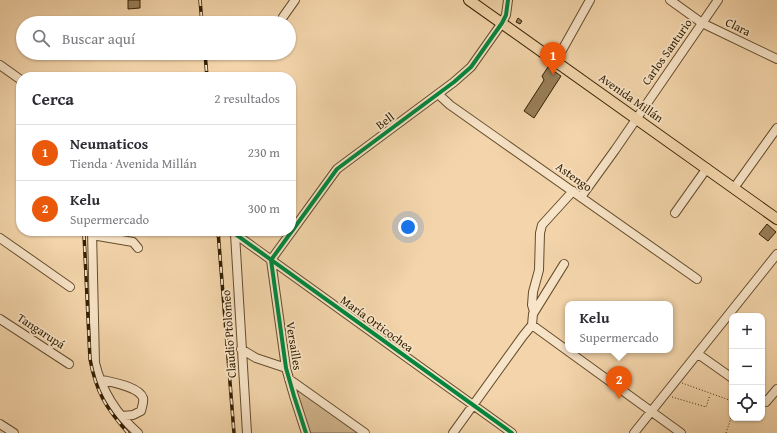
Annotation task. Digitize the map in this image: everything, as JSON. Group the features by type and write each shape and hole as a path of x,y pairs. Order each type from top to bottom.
{"main road":[{"name":"Avenida Millán","path":"470,0 777,219"}],"street":[{"path":"285,16 295,0"},
{"name":"Bell","path":"296,226 337,169 438,94 470,67 502,23 506,15 508,0"},
{"path":"556,61 590,0"},
{"name":"Clara","path":"670,0 702,23 777,59"},
{"name":"Carlos Santurio","path":"581,197 718,0"},
{"path":"0,65 16,76"},
{"name":"Astengo","path":"438,94 450,105 697,279"},
{"path":"734,188 777,128"},
{"path":"675,213 707,168"},
{"path":"534,312 532,298 539,270 540,232 542,225 573,191"},
{"path":"92,236 95,363 99,379 113,407 138,433"},
{"path":"106,236 133,242 138,248"},
{"name":"Claudio Ptolomeo","path":"233,236 247,433"},
{"name":"María Orticochea","path":"238,236 512,433"},
{"name":"Bell","path":"271,260 288,236"},
{"path":"0,238 70,287"},
{"path":"634,433 777,254"},
{"name":"Versailles","path":"271,260 286,368 306,433"},
{"path":"454,433 532,325 532,317 534,312 564,264"},
{"name":"Tangarupá","path":"0,319 69,364"},
{"path":"532,325 565,349"},
{"path":"241,349 256,358 286,368"},
{"path":"571,353 681,433"},
{"path":"698,354 729,376"},
{"path":"242,366 250,360 256,358"},
{"path":"99,379 139,391 143,404 141,411 133,415 122,416"},
{"path":"289,379 365,433"},
{"path":"765,400 777,389"},
{"path":"0,424 14,433"}],"path":[{"path":"676,381 729,400"},
{"path":"665,395 706,407 710,394"},
{"path":"726,433 730,421"}],"shaded area":[{"path":"299,389 359,433 310,433 297,392"}],"building":[{"path":"128,0 140,0 140,8 128,9"},
{"path":"518,18 522,21 520,24 516,22"},
{"path":"548,67 561,76 534,118 524,111 544,80 542,76"},
{"path":"767,224 776,232 768,241 759,234"}],"railway":[{"path":"200,0 201,16"},
{"path":"206,60 207,72"},
{"path":"84,236 90,359 92,371 103,399 114,416 128,433"},
{"path":"218,236 234,433"}],"cycle path":[{"path":"296,226 337,169 454,82 471,67 502,23 506,15 508,0"},
{"path":"238,236 512,433"},
{"path":"288,236 271,260 286,368 306,433"}],"place":[{"name":"Neumaticos","path":"553,75"},
{"name":"Kelu","path":"619,399"}]}
